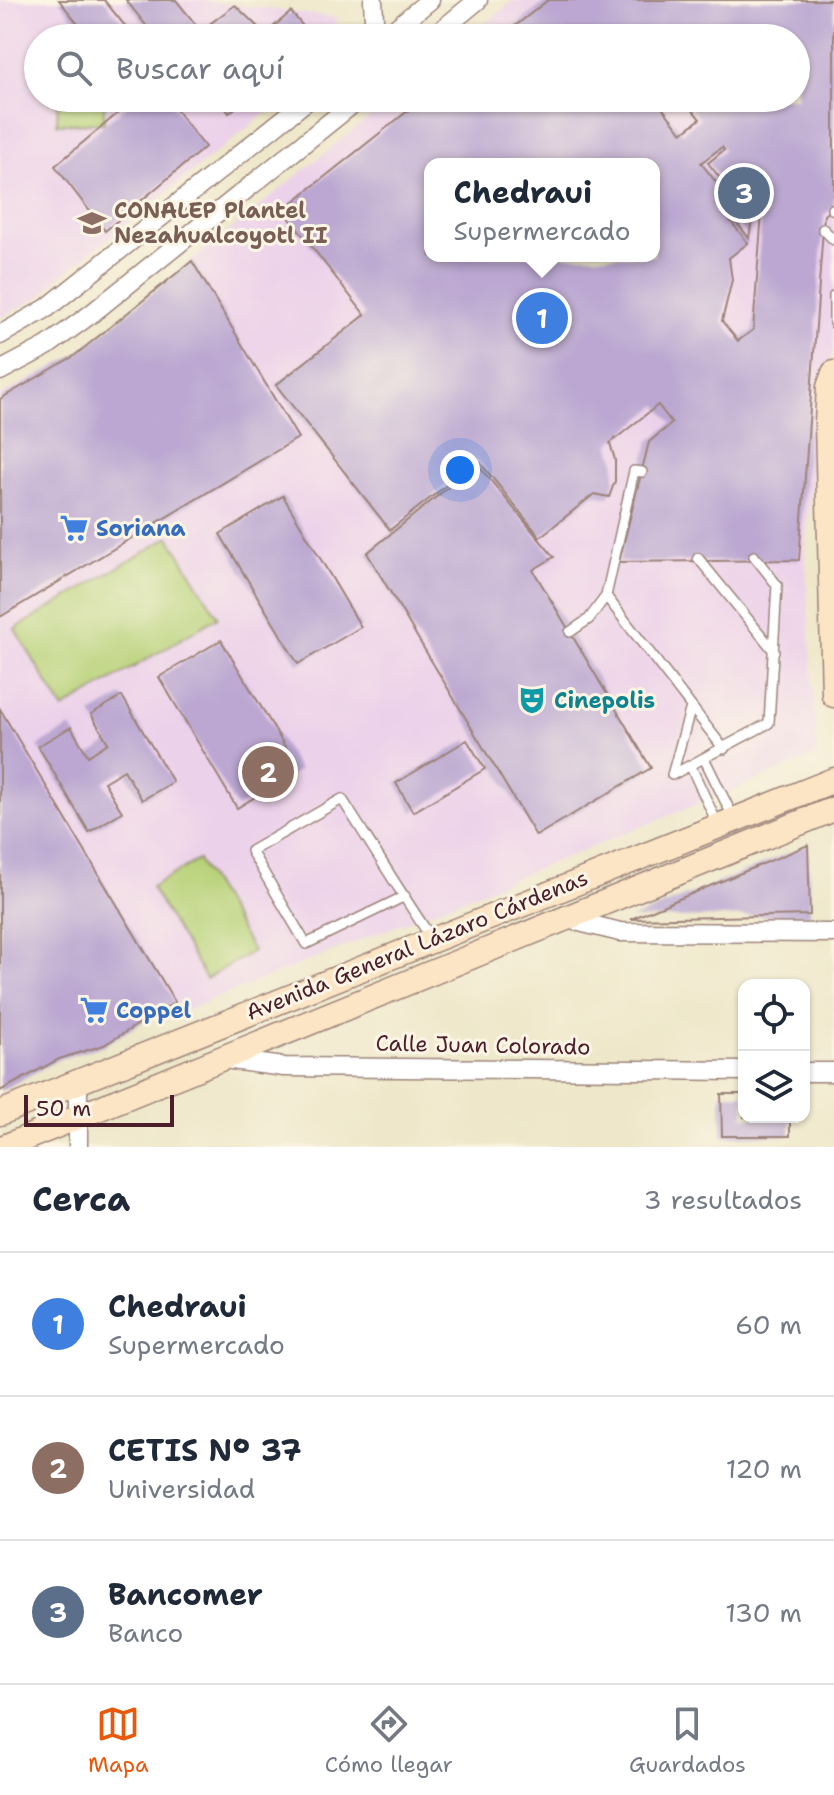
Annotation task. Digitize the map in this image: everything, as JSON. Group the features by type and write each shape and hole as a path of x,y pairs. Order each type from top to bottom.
{"street":[{"path":"373,0 374,24"},
{"path":"401,24 430,0"},
{"path":"449,24 478,0"},
{"path":"0,335 47,308 292,112"},
{"path":"0,371 47,346 91,314 343,112"},
{"path":"834,373 829,387 827,423 834,695"},
{"name":"Avenida General Lázaro Cárdenas","path":"0,1113 78,1079 834,780"},
{"name":"Avenida General Lázaro Cárdenas","path":"4,1147 834,809"},
{"path":"563,918 620,932 834,933"},
{"name":"Calle Juan Colorado","path":"221,1059 284,1067 738,1071"},
{"path":"810,1072 834,1072"},
{"path":"78,1079 78,1147"}],"lane":[{"path":"823,229 834,240"},
{"path":"834,296 834,320"},
{"path":"570,632 589,619 606,596 634,471 642,472"},
{"path":"691,707 671,772 675,775 769,723 777,585 754,556"},
{"path":"698,558 774,651"},
{"path":"606,596 724,749"},
{"path":"705,760 726,822"},
{"path":"691,767 726,822"},
{"path":"405,896 306,944 251,851 342,799 405,896 432,939"}],"shaded area":[{"path":"0,0 200,0 337,18 335,24 24,24 24,112 267,112 56,280 41,296 0,318"},
{"path":"514,0 834,0 834,350 821,379 805,551 817,756 182,1012 175,1002 104,1045 59,1059 0,1091 0,396 74,356 376,112 810,112 810,24 484,24"}],"green space":[{"path":"57,112 104,112 104,123 57,124"},
{"path":"169,537 218,617 63,709 15,629"},
{"path":"198,860 253,951 206,979 151,887"}],"building":[{"path":"59,0 104,0 124,24 78,24"},
{"path":"126,0 176,0 195,24 145,24"},
{"path":"548,0 834,0 834,207 824,215 799,560 619,562 649,442 672,423 658,405 610,443 615,460 615,481 609,497 594,494 540,537 478,460 390,530 276,385 365,315 283,210 406,112 666,112 682,133 700,119 694,112 810,112 810,24 518,24","holes":["722,147 724,150 708,163 734,196 723,206 749,238 756,190 763,199 753,330 738,341 722,321 732,280 729,258 748,243 716,203 726,195 701,163"]},
{"path":"235,5 255,24 210,24"},
{"path":"291,12 301,24 277,24"},
{"path":"119,112 178,112 205,147 105,231 55,166"},
{"name":"Soriana","path":"192,261 298,438 0,617 0,399 74,356"},
{"name":"Cinepolis","path":"477,464 554,557 533,570 651,768 536,836 367,553"},
{"path":"283,496 361,627 298,664 220,534"},
{"path":"221,640 299,770 237,808 159,677"},
{"path":"122,696 173,782 142,800 124,770 104,782 122,812 89,832 38,746 71,727 88,756 108,743 91,714"},
{"path":"0,709 175,1002 104,1045 59,1059 0,1091"},
{"path":"467,740 485,769 413,812 396,783"},
{"path":"808,845 810,915 631,919"},
{"path":"721,1094 738,1094 738,1123 790,1123 790,1136 722,1136"}],"place":[{"name":"Bancomer","path":"744,193"},
{"name":"CONALEP Plantel Nezahualcoyotl II","path":"92,223"},
{"name":"Chedraui","path":"542,318"},
{"name":"Soriana","path":"74,528"},
{"name":"Cinepolis","path":"532,700"},
{"name":"CETIS N° 37","path":"268,772"},
{"name":"Coppel","path":"94,1010"}]}
